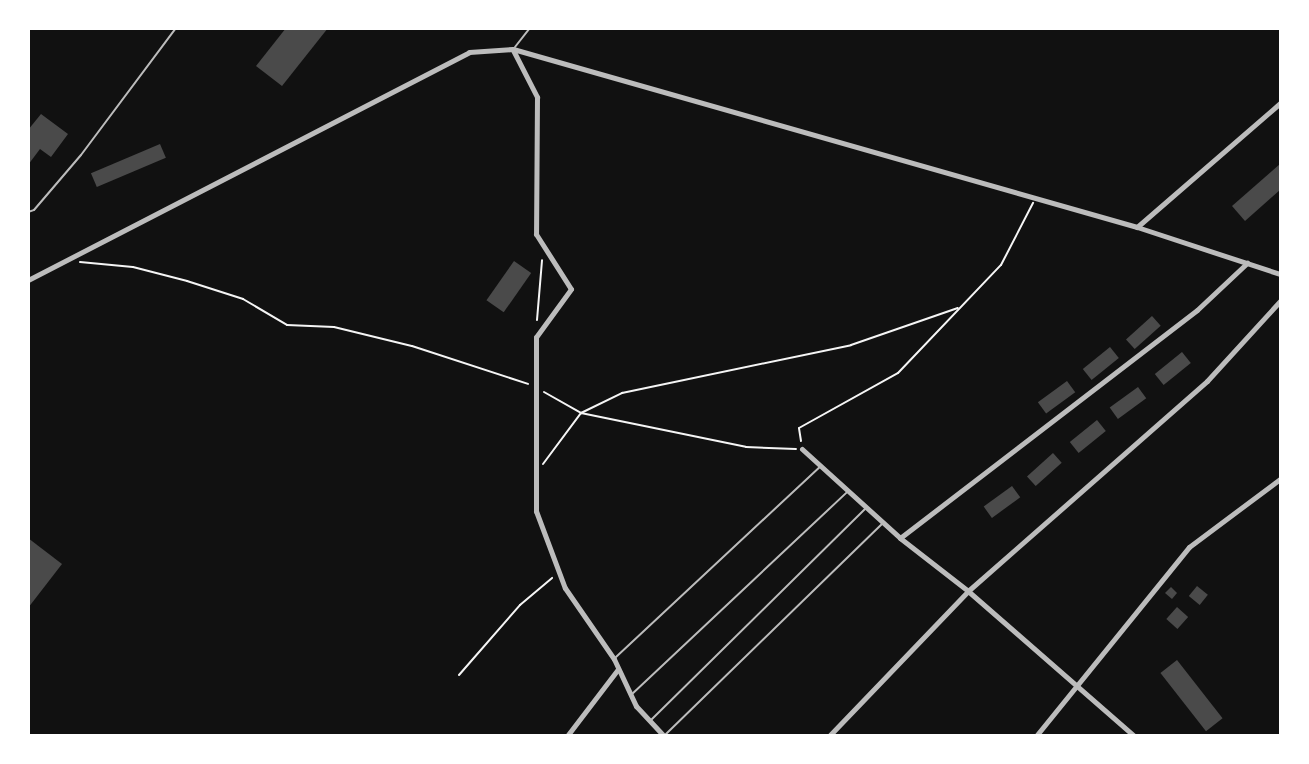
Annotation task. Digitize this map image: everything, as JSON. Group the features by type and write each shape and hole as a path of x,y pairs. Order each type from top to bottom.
{"street":[{"path":"513,50 537,97 536,234 571,289 536,337 536,511 565,588 614,659 636,706 664,735"},
{"path":"28,280 469,52 513,50 1137,226 1281,274"},
{"path":"1137,226 1281,102"},
{"path":"900,538 1197,310 1247,263"},
{"path":"829,735 968,591 1207,381 1281,301"},
{"path":"802,449 900,538 968,591 1134,735"},
{"path":"1036,735 1189,547 1281,479"},
{"path":"567,735 618,669"}],"lane":[{"path":"28,212 34,210 81,155 176,28"},
{"path":"513,50 530,28"},
{"path":"614,659 822,466"},
{"path":"631,695 849,490"},
{"path":"650,721 866,508"},
{"path":"664,735 883,523"}],"path":[{"path":"65,261 133,267 243,299 287,325 334,327 412,346 536,387 581,413 746,447 802,449 799,428 898,372 1001,265 1035,198"},
{"path":"536,337 544,246"},
{"path":"536,473 581,413 622,393 850,345 960,308"},
{"path":"459,675 520,605 559,572"}],"building":[{"path":"286,28 328,28 282,86 256,66"},
{"path":"41,114 68,134 51,157 40,149 28,165 28,130"},
{"path":"160,144 166,158 97,187 91,173"},
{"path":"1280,164 1280,190 1245,221 1232,206"},
{"path":"514,261 531,273 504,312 486,300"},
{"path":"1152,316 1161,326 1135,349 1126,339"},
{"path":"1110,347 1119,358 1092,380 1083,369"},
{"path":"1182,352 1191,363 1164,385 1155,374"},
{"path":"1067,381 1075,392 1046,413 1038,402"},
{"path":"1138,387 1146,398 1118,419 1110,408"},
{"path":"1097,420 1106,431 1079,453 1070,442"},
{"path":"1053,453 1062,463 1036,486 1027,476"},
{"path":"1012,486 1020,497 992,518 984,507"},
{"path":"28,538 62,564 28,608"},
{"path":"1197,586 1208,595 1200,605 1189,596"},
{"path":"1171,587 1177,593 1172,599 1165,593"},
{"path":"1177,607 1188,617 1177,629 1166,619"},
{"path":"1177,660 1223,718 1206,731 1160,673"}]}
